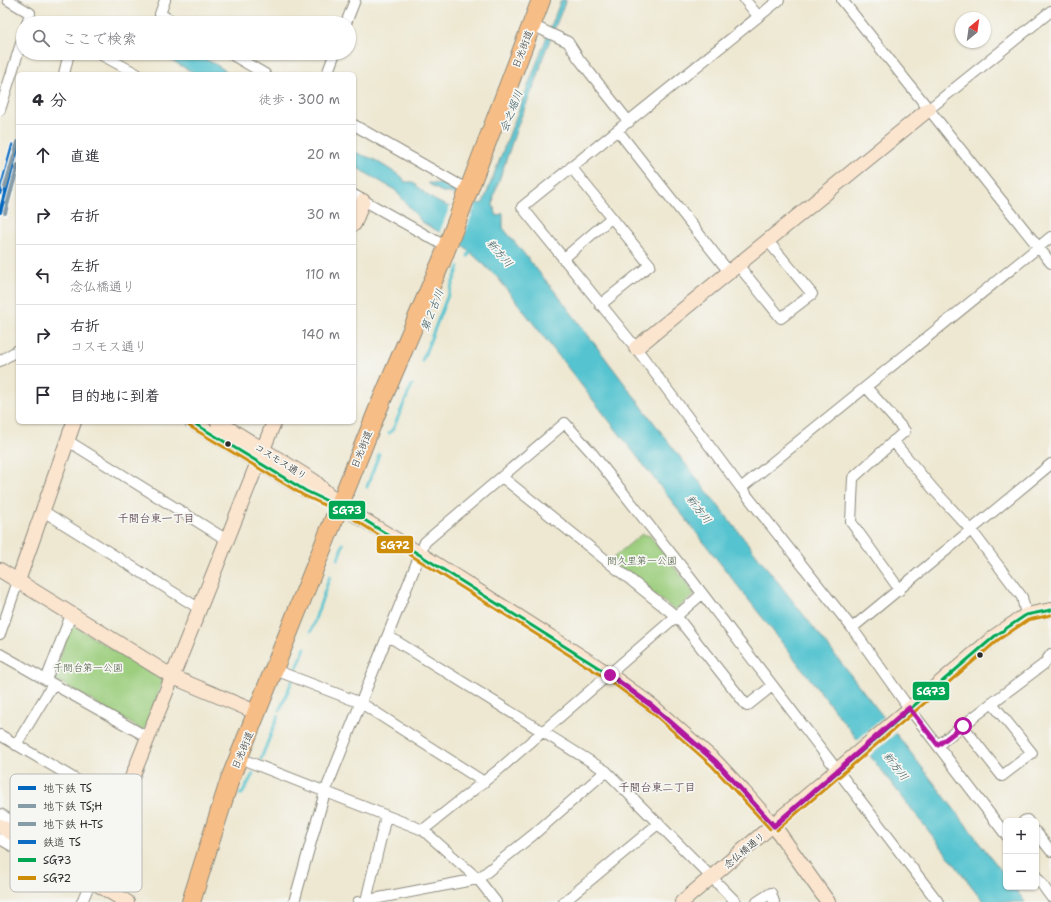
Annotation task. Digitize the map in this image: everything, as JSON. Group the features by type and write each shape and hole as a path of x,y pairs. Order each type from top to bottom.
{"highway":[{"name":"日光街道","path":"191,902 221,805 339,505 448,245 467,192 539,28 541,0"}],"street":[{"path":"8,0 30,13 29,16"},
{"path":"164,16 160,14 165,0"},
{"path":"349,16 355,0"},
{"path":"745,0 758,16"},
{"path":"779,0 618,131 522,206 563,259 636,348 741,488 852,628 906,711 938,745 1003,830"},
{"path":"842,0 1051,263"},
{"path":"636,348 767,240 1051,11"},
{"path":"539,28 568,42 579,59 629,122"},
{"path":"0,110 4,84 16,54"},
{"path":"64,72 67,60"},
{"path":"111,60 133,72"},
{"path":"241,60 262,72"},
{"path":"328,72 332,60"},
{"path":"356,126 467,192"},
{"path":"618,131 733,268 781,318 812,294 767,240"},
{"path":"571,167 650,265 600,305"},
{"path":"356,214 359,198 448,245"},
{"path":"563,259 611,218"},
{"path":"741,488 1051,236"},
{"path":"0,361 16,351"},
{"path":"866,387 905,431 853,478 851,522 900,590"},
{"path":"294,902 324,792 425,542 565,423 592,453 702,594 938,902"},
{"path":"0,634 73,424"},
{"name":"コスモス通り","path":"196,424 314,481 339,505 420,554 610,675 652,706 711,757 774,826 828,902"},
{"name":"コスモス通り","path":"220,424 260,456"},
{"path":"134,774 273,424"},
{"path":"68,441 227,540"},
{"path":"893,441 934,490 972,531 1022,597 1026,615"},
{"path":"852,628 972,531 1051,464"},
{"path":"502,477 677,617 747,706 772,686"},
{"path":"43,511 200,609"},
{"path":"0,570 173,677 258,713"},
{"path":"423,830 484,782 610,675 702,594"},
{"name":"念仏橋通り","path":"682,902 774,826 837,770 995,636 1026,615 1051,610"},
{"path":"16,745 50,682 71,615"},
{"path":"388,636 606,771 736,902"},
{"path":"0,654 149,738"},
{"path":"938,745 1044,664 1051,654"},
{"path":"275,670 361,703 484,782"},
{"path":"963,726 1002,776 1032,753 992,703"},
{"path":"0,735 66,774"},
{"path":"239,758 423,830 478,879 496,902"},
{"path":"386,816 362,901 478,879 533,835 606,771"},
{"path":"0,814 10,820"},
{"path":"564,902 659,823"},
{"path":"0,826 10,832"},
{"path":"1039,836 1051,852"},
{"path":"0,839 10,845"},
{"path":"1039,879 1049,890"},
{"path":"82,902 86,892"},
{"path":"111,892 127,902"},
{"path":"757,902 771,893 774,902"}],"green space":[{"name":"間久里第一公園","path":"642,534 650,536 695,594 675,610 614,564 614,557"},
{"name":"千間台第一公園","path":"71,624 163,680 144,731 53,678"}],"water":[{"name":"新方川","path":"561,0 566,0 519,122 494,195 493,205 497,216 503,213 503,228 560,298 673,448 878,710 1003,873 1003,890 1016,890 1025,902 984,902 498,278 465,247 422,222 395,190 356,167 356,153 373,159 402,177 405,182 413,182 427,195 440,203 455,209 474,213 451,193 442,192 428,183 442,184 478,204 483,203"},
{"path":"171,60 207,60 227,72 192,72"}],"pier":[{"path":"457,190 477,201 460,247 439,234 450,206 467,210 454,198"},
{"path":"885,716 897,732 868,757 856,741"}],"waterway":[{"name":"第２古川","path":"468,256 471,249"},
{"name":"第２古川","path":"422,361 459,267"},
{"name":"第２古川","path":"389,433 393,429 412,385"},
{"name":"第２古川","path":"367,487 379,454"},
{"name":"第２古川","path":"338,559 343,544"},
{"name":"第２古川","path":"311,631 330,576"},
{"name":"第２古川","path":"295,673 305,648"},
{"name":"第２古川","path":"280,710 292,681"},
{"name":"第２古川","path":"261,759 278,716"},
{"name":"第２古川","path":"240,794 242,794 253,774"}],"metro line":[{"name":"H-TS","path":"5,187 16,149"},
{"name":"TS","path":"0,212 16,153"},
{"name":"TS;H","path":"5,213 16,172"}],"rail line":[{"name":"TS","path":"0,193 13,145"}],"transit line":[{"name":"SG73","path":"195,424 306,491 355,514 610,675 652,706 716,762 774,826"},
{"name":"SG72","path":"189,426 303,495 352,518 607,679 649,710 712,766 770,829"},
{"name":"SG73","path":"774,826 995,636 1026,615 1051,610"},
{"name":"SG72","path":"777,830 998,640 1028,620 1051,615"}],"district":[{"name":"千間台東一丁目","path":"156,518"},
{"name":"千間台東二丁目","path":"657,787"}],"route":[{"path":"610,675 652,706 686,734 743,790 774,826 909,708 938,745 963,726"}],"water label":[{"name":"会之堀川","path":"511,111"}]}
